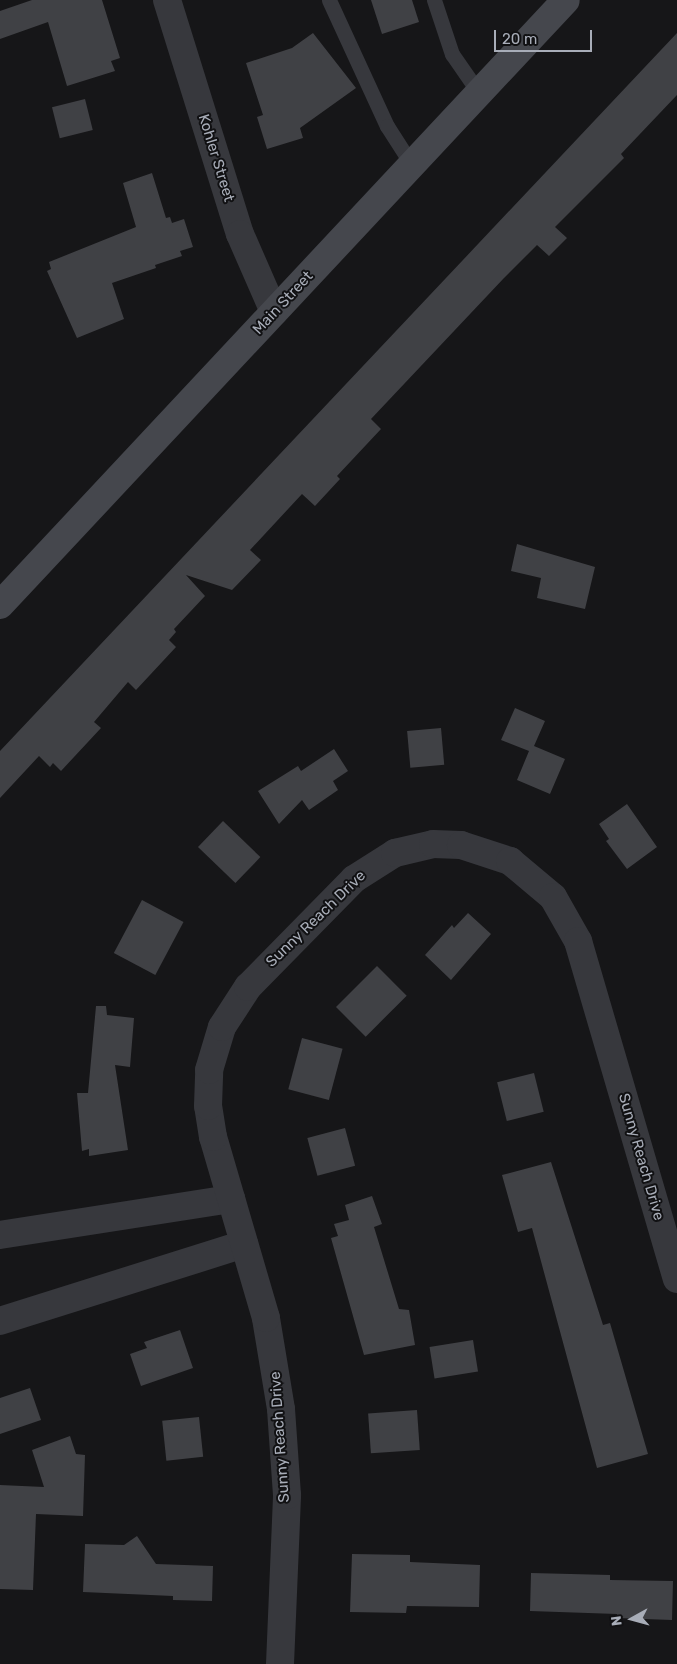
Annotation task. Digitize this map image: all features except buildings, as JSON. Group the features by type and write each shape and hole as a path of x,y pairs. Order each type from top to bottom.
{"main road":[{"name":"Main Street","path":"0,606 564,1"}],"street":[{"name":"Kohler Street","path":"168,0 240,234 274,312"},
{"name":"Sunny Reach Drive","path":"280,1664 287,1495 283,1426 266,1318 213,1137 208,1084 217,1038 237,1002 258,976 312,920 369,867 395,853 420,846 445,844 473,847 496,854 528,873 553,897 574,932 677,1279"},
{"path":"0,1235 231,1199"},
{"path":"0,1321 244,1244"}],"lane":[{"path":"329,0 387,126 412,165"},
{"path":"438,2 452,54 479,93"}]}
